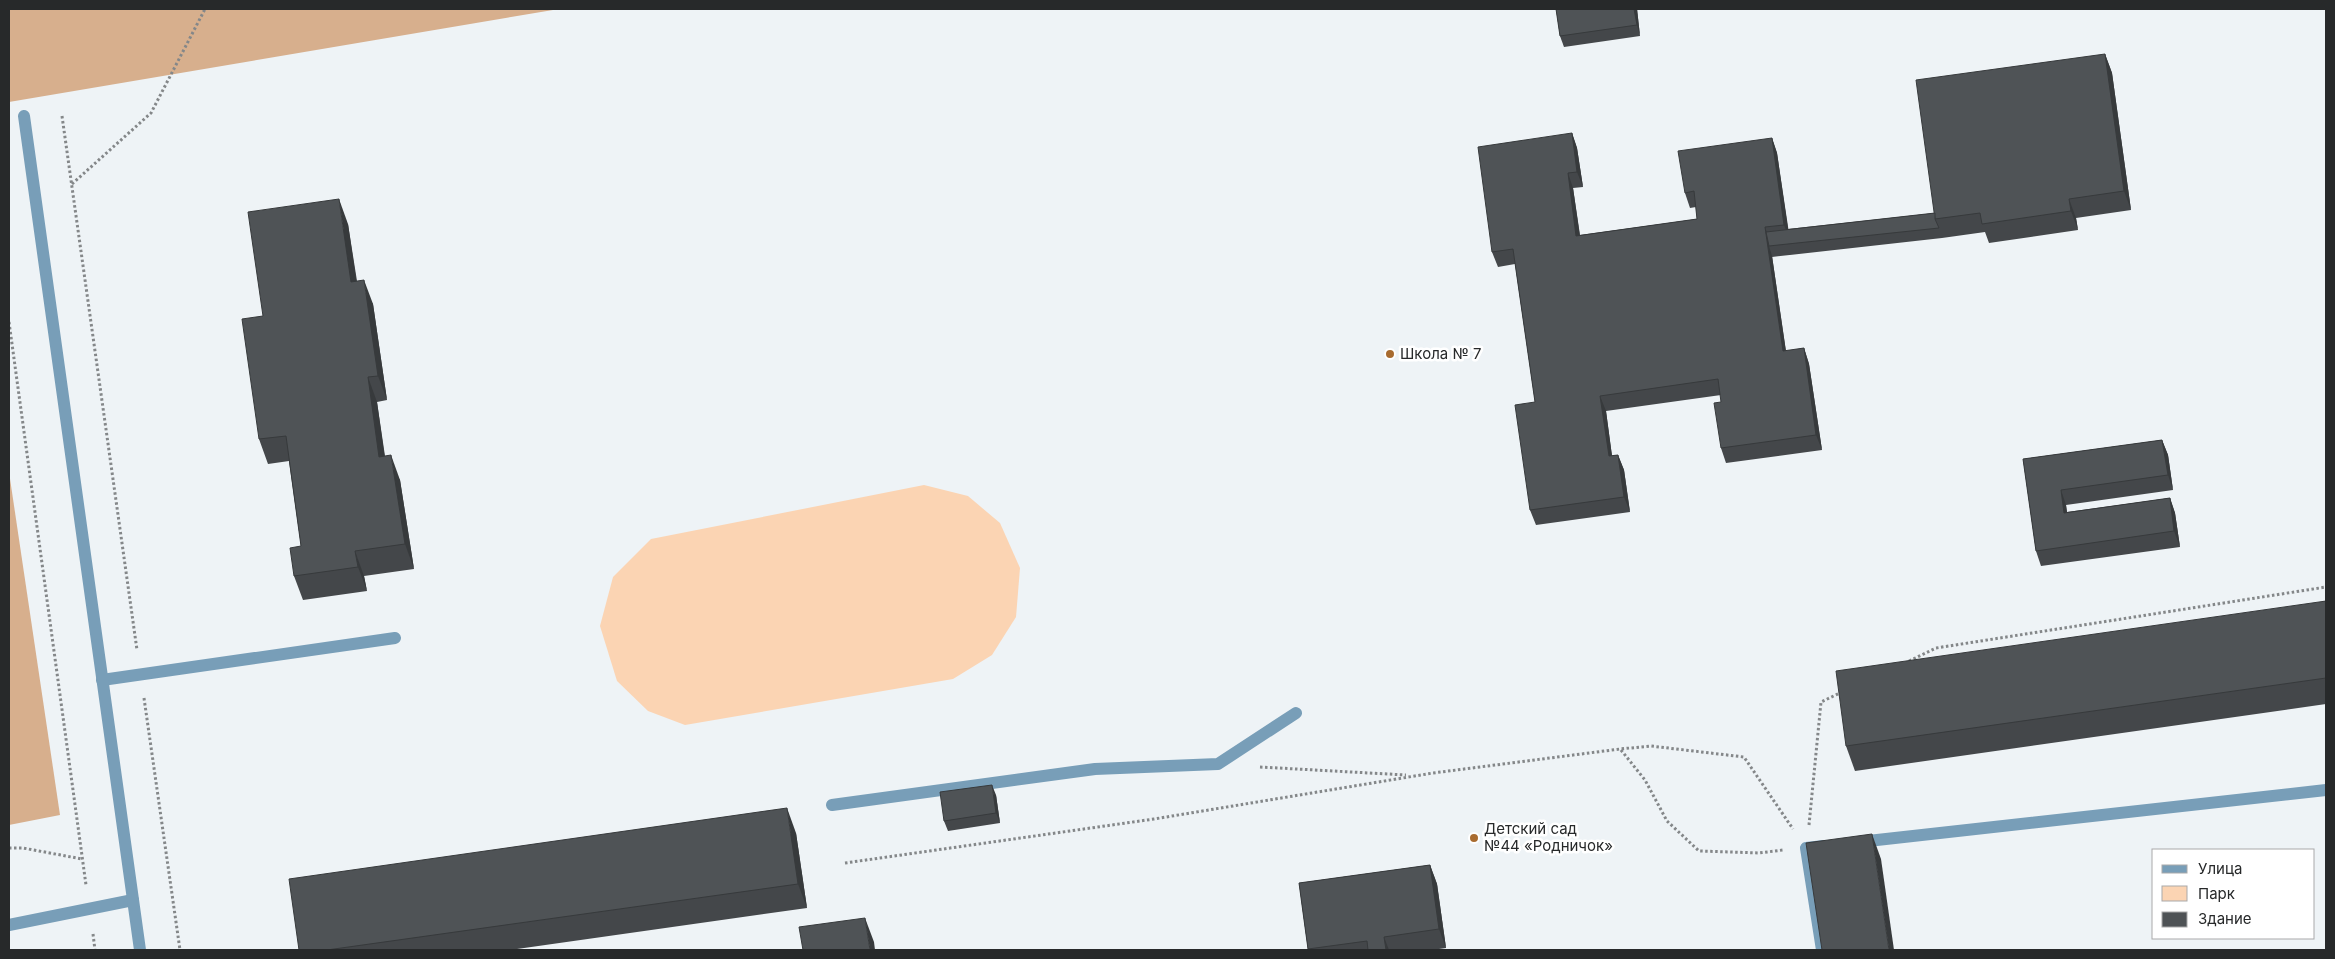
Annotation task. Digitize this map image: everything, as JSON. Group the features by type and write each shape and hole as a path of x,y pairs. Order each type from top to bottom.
{"street":[{"path":"24,116 140,950"},
{"path":"102,680 395,638"},
{"path":"832,805 1095,769 1218,764 1296,713"},
{"path":"1822,950 1806,848 2326,790"},
{"path":"9,925 133,900"}],"path":[{"path":"71,185 151,113 205,9"},
{"path":"62,116 180,950"},
{"path":"9,322 95,950"},
{"path":"1901,665 1936,648 2326,587"},
{"path":"1806,848 1821,702 1848,690"},
{"path":"845,863 1154,819 1414,776 1651,746 1744,757 1806,848"},
{"path":"1620,749 1645,780 1667,821 1699,851 1759,853 1806,848"},
{"path":"1218,764 1316,772 1414,776"},
{"path":"9,848 23,848 82,859"}],"green space":[{"path":"924,485 968,496 1000,523 1020,568 1016,617 992,655 953,679 685,725 648,711 617,681 600,626 613,577 651,539"}],"shaded area":[{"path":"9,9 559,9 9,102"},
{"path":"9,472 60,815 9,825"}],"building":[{"path":"1556,9 1634,9 1637,25 1560,36"},
{"path":"2105,54 2124,191 2069,199 2071,211 1982,224 1980,213 1935,219 1916,80"},
{"path":"1572,133 1577,172 1568,173 1576,236 1697,219 1694,191 1685,193 1678,151 1772,138 1784,225 1765,227 1783,351 1804,348 1816,435 1721,448 1714,403 1721,402 1718,379 1600,396 1609,456 1618,455 1624,497 1530,510 1515,405 1535,402 1513,249 1492,252 1478,147"},
{"path":"339,199 351,282 364,280 378,376 368,377 379,457 391,455 405,544 355,551 358,567 294,576 290,548 301,546 286,436 259,439 242,319 263,316 248,212"},
{"path":"1935,213 1935,219 1939,228 1769,246 1766,232"},
{"path":"2162,440 2168,475 2061,490 2064,513 2170,498 2174,531 2036,551 2023,459"},
{"path":"2326,601 2326,678 1846,746 1836,671"},
{"path":"992,785 996,813 944,821 940,792"},
{"path":"787,808 798,884 327,950 299,950 289,879"},
{"path":"1872,834 1889,950 1822,950 1806,843"},
{"path":"1430,865 1439,929 1384,937 1386,950 1368,950 1367,941 1308,949 1299,883"},
{"path":"865,918 870,950 803,950 799,927"}],"place":[{"name":"Школа № 7","path":"1390,354"},
{"name":"Детский сад №44 «Родничок»","path":"1474,838"}]}
